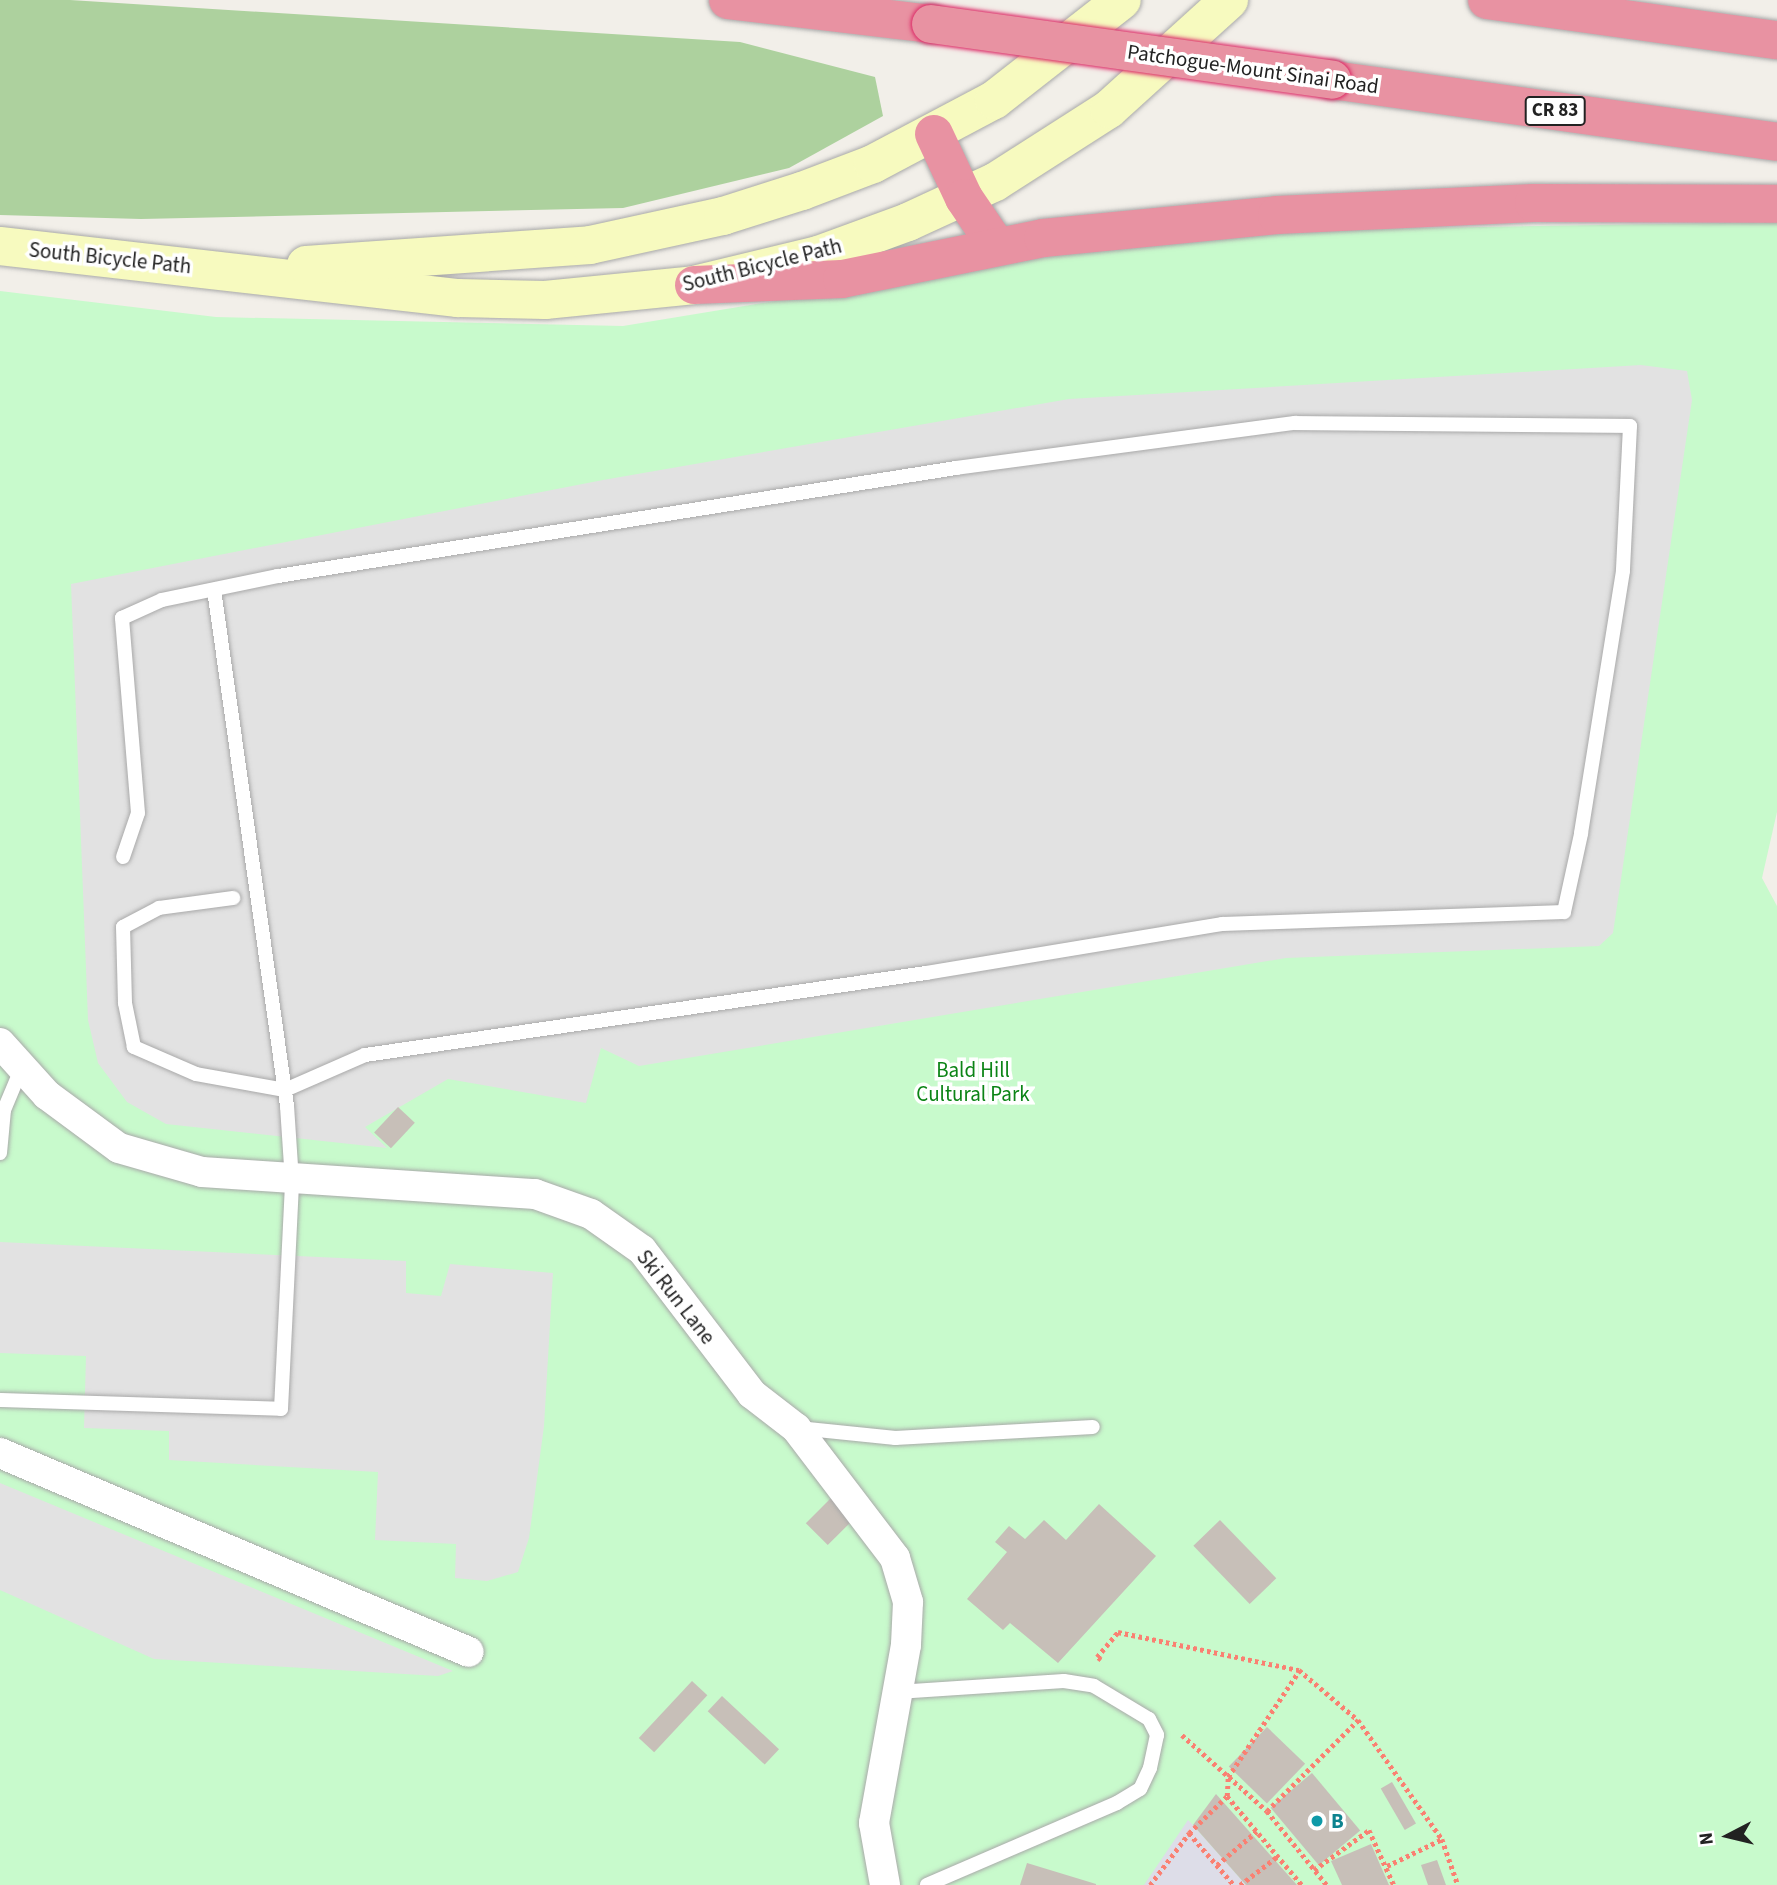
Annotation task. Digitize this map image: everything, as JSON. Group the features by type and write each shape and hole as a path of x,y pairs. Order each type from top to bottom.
{"highway":[{"name":"Patchogue-Mount Sinai Road","path":"728,0 932,24 1777,142"},
{"path":"1487,0 1777,40"},
{"path":"934,134 964,198 996,245"},
{"path":"694,285 842,279 996,245 1413,205 1777,204"}],"street":[{"name":"South Bicycle Path","path":"220,270 507,254 653,234 802,191 934,134 1004,92 1122,0"},
{"name":"South Bicycle Path","path":"0,246 458,298 558,299 694,285 818,254 964,198 1109,109 1229,0"},
{"name":"Ski Run Lane","path":"0,1043 47,1095 119,1148 202,1172 292,1181 535,1194 591,1214 642,1250 752,1394 796,1428 895,1558 908,1602 897,1692 874,1823 885,1885"},
{"path":"0,1453 469,1652"}],"lane":[{"path":"123,857 138,813 122,618 162,600 278,576 943,471 1295,423 1630,426 1623,571 1581,834 1564,912 1222,924 926,973 365,1055 285,1090 196,1074 134,1047 125,1003 123,927 159,908 233,898"},
{"path":"0,1400 281,1409 292,1181 285,1090 214,590"},
{"path":"0,1153 4,1110 22,1068"},
{"path":"796,1428 895,1438 1093,1427"},
{"path":"897,1692 1074,1682 1094,1686 1149,1719 1157,1735 1150,1768 1140,1789 1117,1804 927,1885"}],"path":[{"path":"1105,1665 1097,1657 1118,1632 1299,1670 1358,1720 1443,1839 1458,1885"},
{"path":"1150,1885 1188,1833 1227,1796 1228,1777 1299,1670"},
{"path":"1267,1811 1358,1720"},
{"path":"1171,1725 1267,1811 1326,1885"},
{"path":"1227,1796 1302,1885"},
{"path":"1314,1870 1369,1830 1394,1885"},
{"path":"1217,1865 1257,1831"},
{"path":"1188,1833 1234,1885"},
{"path":"1387,1866 1443,1839"},
{"path":"1240,1885 1278,1856"}],"green space":[{"path":"0,0 70,0 740,42 875,77 883,116 789,168 623,208 141,219 0,215"},
{"name":"Bald Hill Cultural Park","path":"1777,222 1777,812 1762,878 1777,906 1777,1885 0,1885 0,291 216,317 623,326 1012,262 1234,231"}],"shaded area":[{"path":"1641,365 1687,371 1692,400 1613,933 1599,946 1286,958 639,1066 601,1048 586,1103 448,1079 365,1127 387,1148 166,1124 127,1102 98,1063 88,1020 71,584 603,480 1069,399"},
{"path":"0,1242 406,1261 406,1293 441,1296 450,1264 553,1273 544,1426 529,1538 518,1572 487,1581 455,1578 456,1544 375,1540 378,1472 169,1460 169,1431 84,1428 86,1356 0,1353"},
{"path":"0,1483 453,1671 438,1676 154,1659 0,1590"},
{"path":"1188,1820 1193,1825 1246,1885 1144,1885"}],"building":[{"path":"398,1107 415,1123 391,1148 374,1133"},
{"path":"832,1497 854,1519 828,1545 806,1523"},
{"path":"1099,1504 1156,1556 1058,1663 1010,1623 1003,1630 967,1599 1007,1552 995,1542 1009,1526 1025,1539 1044,1520 1066,1540"},
{"path":"1220,1520 1276,1578 1250,1604 1193,1546"},
{"path":"692,1681 707,1695 654,1752 639,1738"},
{"path":"722,1696 779,1749 765,1765 708,1711"},
{"path":"1267,1727 1305,1764 1267,1803 1229,1767"},
{"name":"B","path":"1312,1773 1360,1830 1319,1865 1271,1808"},
{"path":"1392,1782 1416,1824 1405,1830 1381,1788"},
{"path":"1216,1794 1297,1885 1246,1885 1193,1825"},
{"path":"1371,1844 1389,1885 1342,1885 1331,1861"},
{"path":"1437,1860 1446,1885 1428,1885 1421,1865"},
{"path":"1027,1863 1096,1884 1096,1885 1020,1885"}],"place":[{"name":"B","path":"1317,1821"}]}
